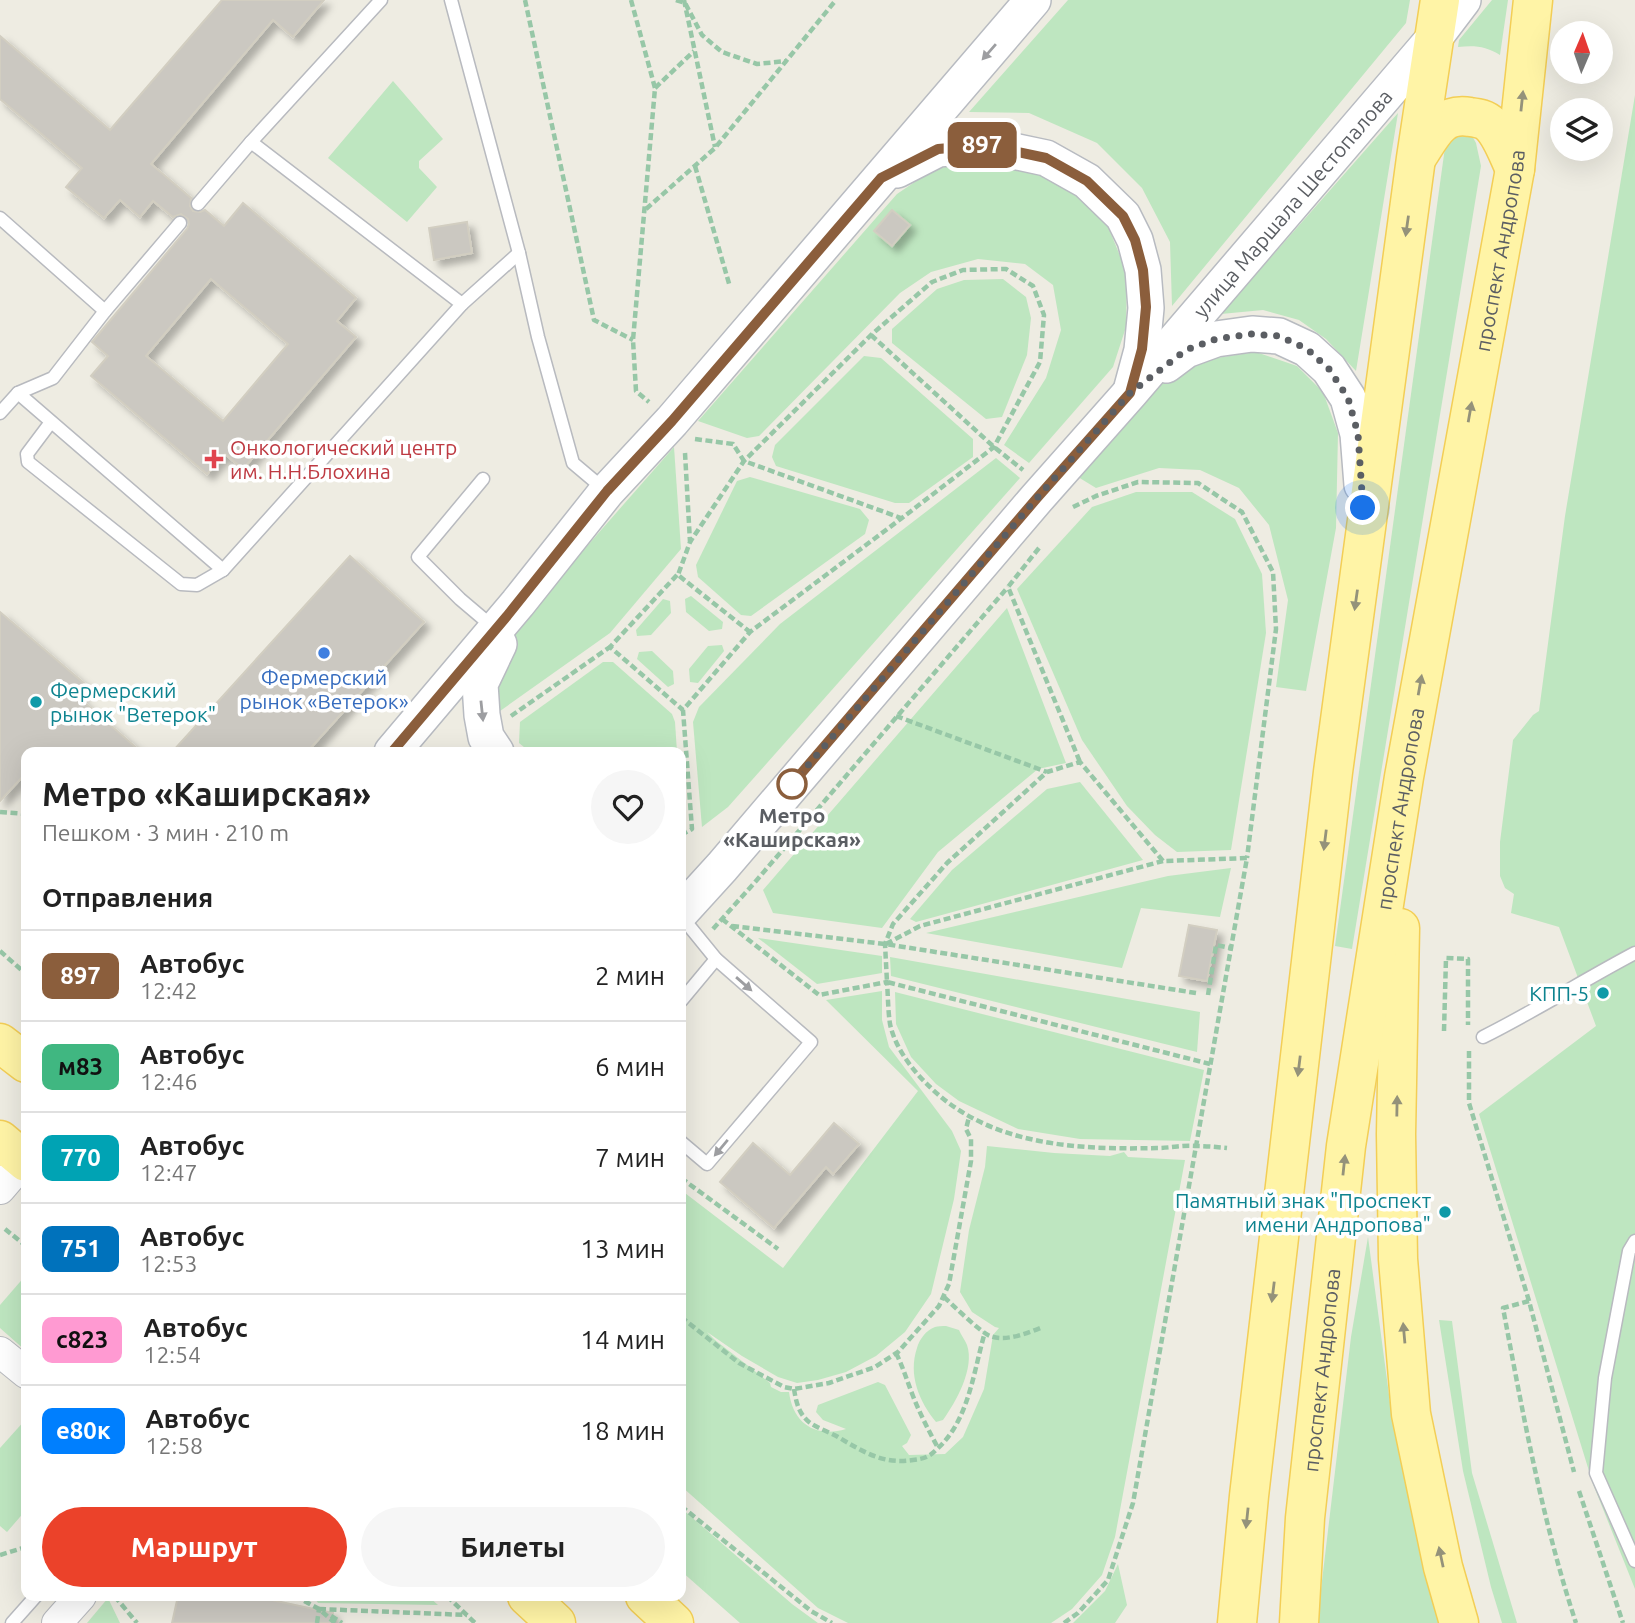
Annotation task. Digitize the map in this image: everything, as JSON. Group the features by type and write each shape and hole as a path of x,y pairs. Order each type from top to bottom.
{"main road":[{"path":"396,747 496,630 607,491 678,429 881,178 1033,0"},
{"name":"улица Маршала Шестопалова","path":"686,908 1130,393 1438,18 1463,0"},
{"name":"проспект Андропова","path":"1299,1623 1305,1518 1346,1146 1404,776 1514,169 1533,0"},
{"path":"1237,1623 1333,772 1416,158 1438,18"},
{"path":"1416,158 1442,122 1457,115 1466,116 1489,122 1514,169"},
{"path":"881,178 938,149 984,145 1046,158 1087,181 1123,216 1135,240 1143,270 1146,307 1142,349 1130,393"},
{"path":"1130,393 1186,350 1216,339 1252,334 1279,336 1307,349 1329,369 1348,398 1358,434 1365,533"},
{"path":"498,738 486,737 480,684 518,603"},
{"path":"1404,776 1396,1134 1398,1259 1411,1415 1443,1567 1459,1623"},
{"path":"686,870 722,867"},
{"path":"0,1043 21,1059"},
{"path":"532,1601 556,1623"},
{"path":"650,1601 674,1623"}],"street":[{"path":"0,1189 19,1155"},
{"path":"0,1352 21,1369"},
{"path":"57,1623 77,1601"}],"lane":[{"path":"198,204 381,0"},
{"path":"451,0 573,463 607,491"},
{"path":"251,142 462,304"},
{"path":"0,218 105,311"},
{"path":"0,413 18,393 53,378 105,311 180,223"},
{"path":"51,422 27,454 28,462 181,584 197,585 223,570 462,304 519,253"},
{"path":"18,393 223,570"},
{"path":"483,479 418,556 460,599 496,630"},
{"path":"686,920 716,959 811,1042 707,1164 686,1146"},
{"path":"1483,1037 1635,953"},
{"path":"686,995 716,959"},
{"path":"1635,1241 1629,1251 1605,1378 1596,1473 1635,1561"},
{"path":"12,1623 32,1601"}],"path":[{"path":"525,0 594,320 633,340"},
{"path":"631,0 655,88 633,340 636,391 678,429 733,444 744,461 902,518"},
{"path":"676,0 685,1"},
{"path":"645,209 715,148 836,0"},
{"path":"685,1 715,148"},
{"path":"685,1 702,35 723,52 757,64 788,61"},
{"path":"655,88 694,51"},
{"path":"695,166 730,287"},
{"path":"498,738 610,648 678,575 690,542 744,461 871,335 932,282 963,270 1006,269 1033,286 1044,315 1040,362 994,447 750,632 683,710 686,747"},
{"path":"871,335 994,447 1070,509 1096,496 1138,482 1198,483 1242,512 1273,572 1276,629 1247,858 1133,1503 1108,1580 1078,1613 1064,1623"},
{"path":"678,429 690,542"},
{"path":"713,929 1008,587 1047,538"},
{"path":"678,575 750,632"},
{"path":"1008,587 1080,762 1163,861"},
{"path":"610,648 683,710"},
{"path":"896,716 1047,772"},
{"path":"686,750 692,829 686,832"},
{"path":"1080,762 1047,772 947,863 893,924 885,944 890,1026 897,1044 919,1076 955,1108 990,1127 1016,1136 1081,1147 1158,1148 1195,1145 1227,1148"},
{"path":"0,812 21,814"},
{"path":"885,944 920,926 1163,861 1247,858"},
{"path":"722,919 819,995 887,982 1210,1064"},
{"path":"731,926 885,944 1196,993"},
{"path":"1208,995 1216,945 1231,948"},
{"path":"0,951 21,970"},
{"path":"1444,1031 1446,958 1468,959 1468,1038"},
{"path":"1469,1051 1469,1103 1529,1301 1575,1473"},
{"path":"686,1321 739,1363 794,1389 829,1383 875,1367 896,1353 939,1306 949,1284 971,1161 971,1139 966,1129 969,1117"},
{"path":"686,1182 778,1249"},
{"path":"5,1229 21,1242"},
{"path":"944,1297 989,1335 1014,1336 1043,1327"},
{"path":"1529,1301 1503,1308 1537,1479 1561,1578 1576,1623"},
{"path":"794,1389 796,1406 808,1422 858,1450 889,1461 906,1462 927,1458 952,1434 961,1416 985,1332"},
{"path":"896,1353 923,1420 938,1449"},
{"path":"1578,1486 1623,1623"},
{"path":"686,1510 811,1611 832,1623"},
{"path":"0,1555 21,1549"},
{"path":"119,1601 137,1623"},
{"path":"304,1601 342,1623"},
{"path":"452,1601 475,1623"},
{"path":"319,1609 467,1615"},
{"path":"317,1623 319,1609"},
{"path":"319,1609 335,1623"}],"green space":[{"path":"1068,0 1410,0 1406,23 1172,306 1170,242 1142,188 1097,143 1029,113 969,112"},
{"path":"1492,0 1508,0 1500,55 1480,47 1458,47 1459,40"},
{"path":"393,81 443,139 419,161 419,168 437,187 407,222 328,158"},
{"path":"1635,95 1635,1589 1593,1484 1479,1114 1596,1026 1559,927 1511,913 1514,894 1505,888 1500,876 1500,842 1513,740 1539,711 1565,516"},
{"path":"1398,113 1356,371 1326,339 1299,320 1263,310 1221,314"},
{"path":"1452,131 1471,134 1481,166 1352,949 1335,946 1446,140"},
{"path":"969,160 1013,160 1080,191 1107,224 1127,273 1126,327 1113,367 1029,463 1004,445 1046,378 1061,330 1053,285 1025,264 978,259 931,272 900,293 759,436 747,438 698,421 897,194 931,171"},
{"path":"1003,279 1026,297 1031,318 1027,355 1002,417 986,419 892,343 892,329 937,289 964,280"},
{"path":"1256,352 1297,366 1323,392 1338,433 1336,528 1306,691 1276,687 1288,600 1269,525 1239,488 1200,470 1159,468 1096,488 1078,477 1157,386 1203,360"},
{"path":"864,356 881,358 973,439 973,457 909,503 895,503 776,466 772,457 775,445"},
{"path":"674,447 681,549 610,633 493,716 503,652 523,619"},
{"path":"996,458 1020,478 728,807 702,827 693,722 699,707 780,624"},
{"path":"750,477 860,509 869,520 865,534 751,616 741,615 698,577 696,565 737,481"},
{"path":"1136,492 1192,492 1235,519 1262,574 1266,633 1231,850 1177,852 1155,835 1127,806 1082,740 1017,589 1092,507"},
{"path":"691,596 723,622 722,629 709,631 686,612 685,599"},
{"path":"663,599 670,601 671,613 651,635 637,636 636,630"},
{"path":"1007,608 1066,763 1038,769 938,852 882,928 773,913 763,890"},
{"path":"722,645 724,651 698,683 690,682 689,669 708,646"},
{"path":"652,651 673,671 674,684 668,687 637,659 639,652"},
{"path":"603,662 613,662 672,714 677,747 524,747 519,743 520,722"},
{"path":"1080,782 1143,860 916,922 910,919 952,870 1047,789"},
{"path":"1231,868 1220,917 1141,908 1122,968 926,933 1168,876"},
{"path":"758,938 882,956 882,973 817,984"},
{"path":"890,957 1200,1012 1197,1052 891,976"},
{"path":"882,991 882,1020 889,1047 952,1131 961,1151 954,1199 931,1294 905,1332 876,1356 846,1372 797,1383 778,1377 707,1332 770,1383 771,1387 781,1392 789,1392 795,1413 816,1430 825,1432 846,1429 823,1420 816,1412 818,1405 878,1382 885,1385 911,1435 902,1446 909,1455 945,1454 963,1437 984,1389 993,1335 999,1328 972,1312 960,1292 969,1230 985,1167 987,1146 1110,1156 1124,1152 1128,1157 1185,1160 1115,1537 1102,1575 1072,1609 1051,1623 848,1623 818,1608 686,1490 686,1194 783,1268 918,1091 826,1000"},
{"path":"895,992 1204,1070 1190,1141 1080,1139 1018,1129 959,1101 936,1084 911,1057 896,1024"},
{"path":"1368,1237 1393,1425 1439,1623 1317,1623 1351,1337"},
{"path":"21,1281 21,1347 0,1328 0,1305"},
{"path":"1439,1320 1452,1321 1472,1473 1517,1623 1502,1623 1491,1587 1463,1471"},
{"path":"946,1326 959,1330 967,1345 968,1364 963,1384 953,1404 943,1420 936,1422 917,1387 915,1358 919,1342 926,1333 932,1328"},
{"path":"21,1425 21,1516 7,1532 0,1526 0,1448"},
{"path":"686,1512 792,1604 818,1623 740,1623 686,1575"},
{"path":"1118,1564 1127,1605 1115,1623 1073,1623 1105,1591"},
{"path":"105,1601 109,1601 120,1623 87,1623"},
{"path":"317,1601 434,1601 438,1605"}],"building":[{"path":"222,0 324,0 293,37 273,20 151,164 191,198 190,206 193,211 205,210 224,226 243,203 356,298 337,321 356,337 243,469 225,454 207,474 91,376 108,356 92,342 187,229 188,219 181,214 173,217 153,201 140,217 120,200 104,218 66,187 82,168 0,99 0,36 110,130","holes":["211,279 288,344 223,421 146,356"]},
{"path":"892,210 910,225 892,246 874,231"},
{"path":"467,222 472,253 434,260 429,228"},
{"path":"350,556 424,622 312,747 177,747"},
{"name":"Фермерский рынок \"Ветерок\"","path":"0,612 86,685 77,696 135,747 21,747 21,778 0,801"},
{"path":"1189,925 1217,930 1207,981 1179,976"},
{"path":"834,1123 859,1144 833,1174 826,1167 774,1228 720,1182 753,1143 790,1175"},
{"path":"177,1601 277,1601 333,1613 332,1623 172,1623"}],"bus line":[{"name":"897","path":"396,747 507,616 607,491 672,421 881,178 938,149 984,145 1046,158 1087,181 1123,216 1135,240 1143,270 1146,307 1142,349 1130,393 792,784"}],"place":[{"name":"Онкологический центр им. Н.Н.Блохина","path":"214,459"},
{"name":"Фермерский рынок «Ветерок»","path":"324,653"},
{"name":"Фермерский рынок \"Ветерок\"","path":"36,702"},
{"name":"Метро «Каширская»","path":"792,784"},
{"name":"КПП-5","path":"1603,993"},
{"name":"Памятный знак \"Проспект имени Андропова\"","path":"1445,1212"}],"route":[{"path":"792,784 1130,393 1186,350 1216,339 1252,334 1279,336 1307,349 1329,369 1348,398 1358,434 1363,508"}]}
